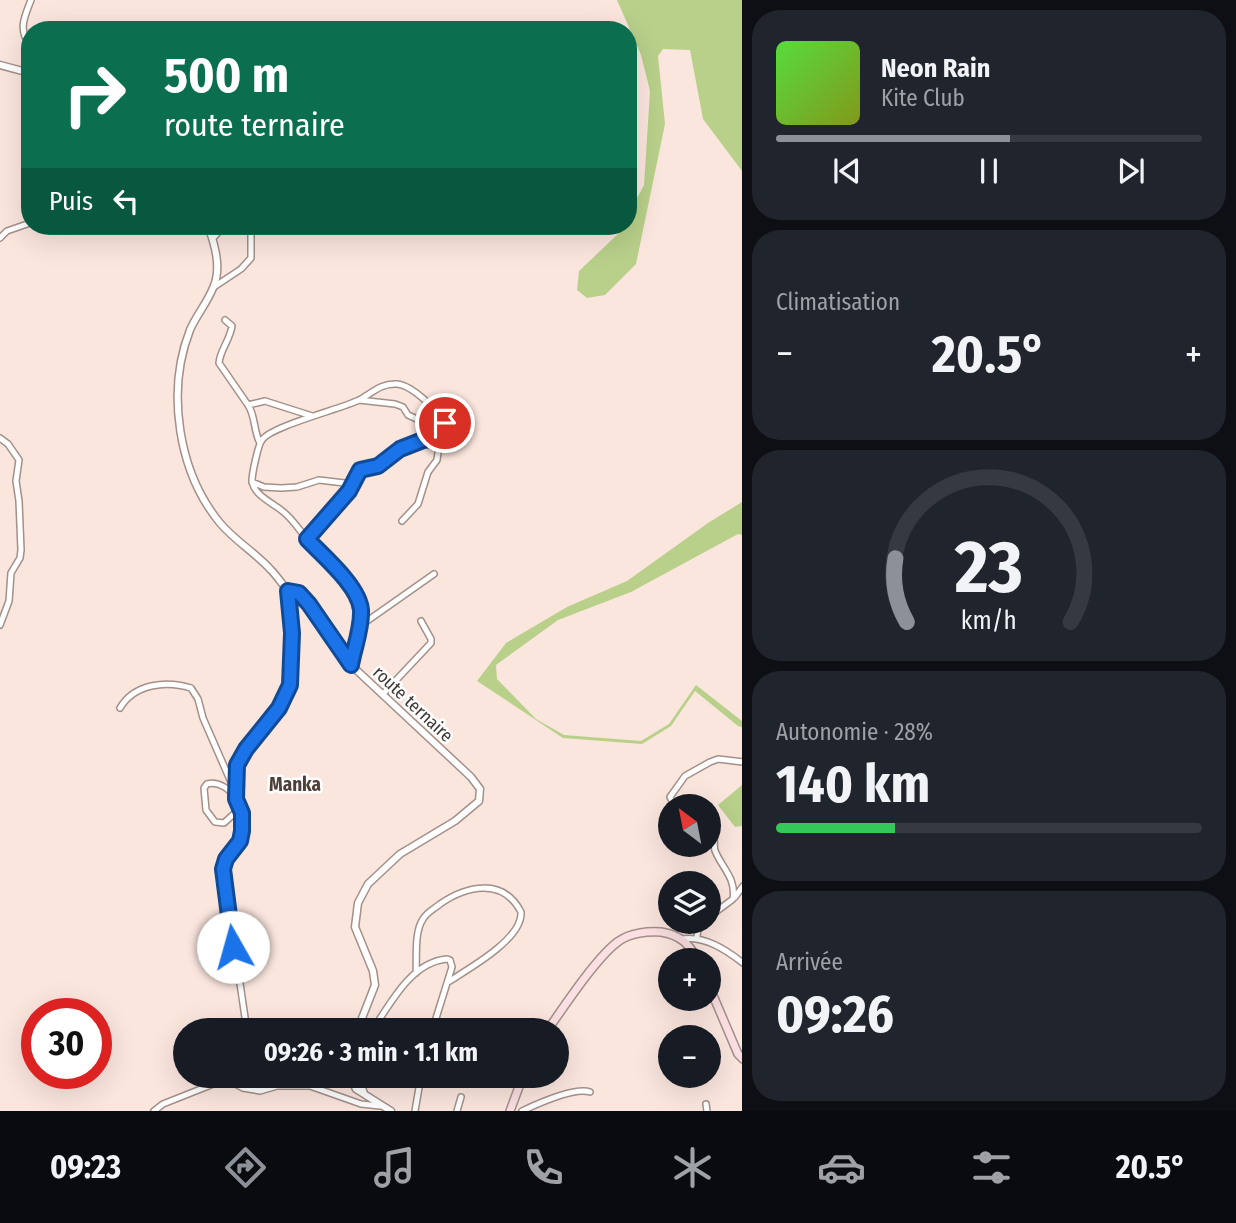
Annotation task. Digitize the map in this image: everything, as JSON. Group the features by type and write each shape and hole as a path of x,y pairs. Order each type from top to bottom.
{"main road":[{"path":"557,1018 619,941 644,932 657,932 682,939 692,948"},
{"path":"720,1011 742,1058"},
{"path":"510,1111 519,1088"}],"street":[{"path":"23,21 31,0"},
{"path":"0,65 21,71"},
{"path":"0,238 7,231 21,226"},
{"name":"route ternaire","path":"212,235 217,263 214,287 190,329 180,361 176,402 186,454 204,498 232,535 271,569 288,591 299,593 309,604 351,665 471,777 480,789 479,801 464,815 400,853 368,884 358,903 355,927 373,971 375,985 362,1018"},
{"path":"213,238 216,235"},
{"path":"214,287 241,269 251,258 251,235"},
{"path":"225,320 232,326 219,363 254,416 254,430 260,443"},
{"path":"351,665 360,626 361,606 348,583 284,512 255,491 252,482 260,443 266,436 359,400 386,385 405,385 434,409 447,428 441,436"},
{"path":"359,400 396,404 403,407 408,415 439,429 441,436 437,460 428,472 418,503 401,521"},
{"path":"248,405 265,401 312,416"},
{"path":"307,539 349,491 360,470 378,466 400,449 423,440 455,435"},
{"path":"0,438 8,444 19,460 16,481 21,533 20,558 11,573 9,601 0,625"},
{"path":"252,482 281,488 319,480 352,484"},
{"path":"360,626 434,574"},
{"path":"236,799 237,765 279,708 290,685 292,633 288,591"},
{"path":"383,694 431,643 421,621"},
{"path":"120,708 125,699 143,688 170,684 191,688 233,782 236,799"},
{"path":"671,794 685,776 718,759 742,762"},
{"path":"242,813 237,811 224,824 215,822 204,804 205,785 216,783 232,792 242,813 240,841 226,859 223,878 245,1018"},
{"path":"719,858 733,883 733,899"},
{"path":"721,908 742,887"},
{"path":"416,973 420,926 429,912 451,897 471,888 488,888 509,897 521,912 520,923 497,949 448,982"},
{"path":"682,939 697,937 727,951 742,963"},
{"path":"381,1018 401,988 416,973 438,961 450,960 452,967 436,1018"},
{"path":"243,1088 260,1091 277,1086 310,1086 361,1104 380,1106"},
{"path":"154,1111 200,1088"},
{"path":"356,1088 391,1111"},
{"path":"362,1088 364,1092"},
{"path":"415,1111 419,1088"},
{"path":"522,1111 556,1098 585,1090 590,1092"},
{"path":"457,1111 461,1097"}],"green space":[{"path":"617,0 742,0 742,171 703,119 690,50 663,49 658,56 665,124 636,264 605,295 587,298 577,290 579,271 617,235 637,235 637,198 644,185 650,91 637,46 637,21 626,21"},
{"path":"742,502 742,535 738,534 631,592 558,620 496,665 497,679 536,719 564,735 641,741 669,724 696,685 742,721 742,727 695,691 671,726 642,744 563,738 477,681 506,643 567,607 627,581"},
{"path":"742,785 742,826 735,827 721,809 721,802"}],"district":[{"name":"Manka","path":"295,784"}],"route":[{"path":"233,947 223,869 226,859 240,841 242,831 242,813 236,799 237,765 288,693 292,633 288,591 299,593 309,604 351,665 360,626 361,606 348,583 307,539 349,491 360,470 378,466 400,449 423,440 440,438 447,428 445,423"}]}
